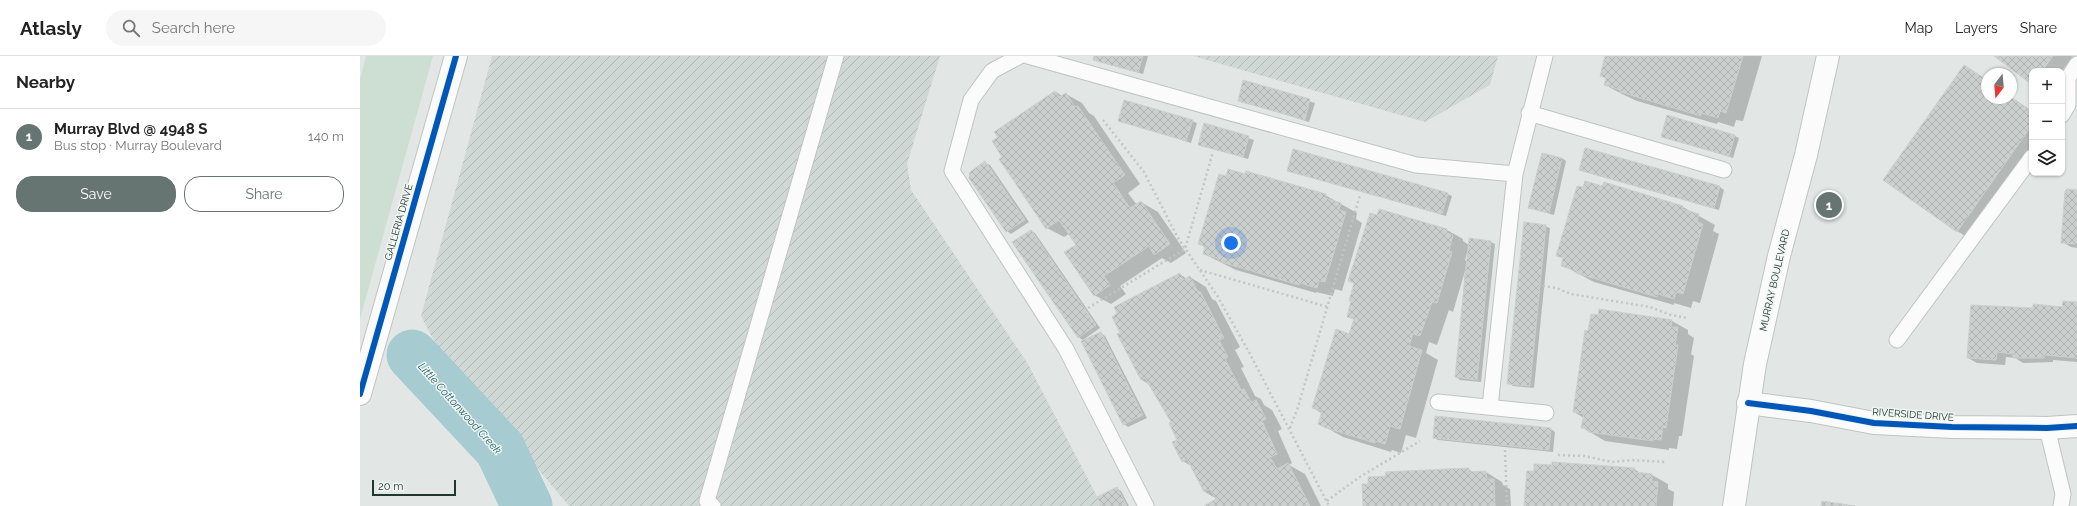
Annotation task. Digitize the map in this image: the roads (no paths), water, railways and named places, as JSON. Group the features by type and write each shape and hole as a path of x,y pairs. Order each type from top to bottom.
{"street":[{"name":"GALLERIA DRIVE","path":"360,394 456,56"},
{"name":"MURRAY BOULEVARD","path":"1734,506 1748,403 1755,364 1779,256 1806,155 1828,56"},
{"name":"RIVERSIDE DRIVE","path":"1748,403 1810,411 1874,423 1952,427 2048,428 2077,426"}],"lane":[{"path":"713,506 707,501 836,56"},
{"path":"1020,56 992,71 971,100 952,171 1066,349 1146,506"},
{"path":"1028,56 1416,165 1515,174"},
{"path":"1490,407 1515,174 1529,113 1545,56"},
{"path":"2065,110 2068,105 2068,78 2077,64"},
{"path":"1529,113 1724,170"},
{"path":"1897,340 2029,161"},
{"path":"1438,402 1546,413"},
{"path":"2048,428 2063,494 2061,506"}],"waterway":[{"name":"Little Cottonwood Creek","path":"412,355 500,449 527,506"}],"place":[{"name":"Murray Blvd @ 4948 S","path":"1829,205"}]}
